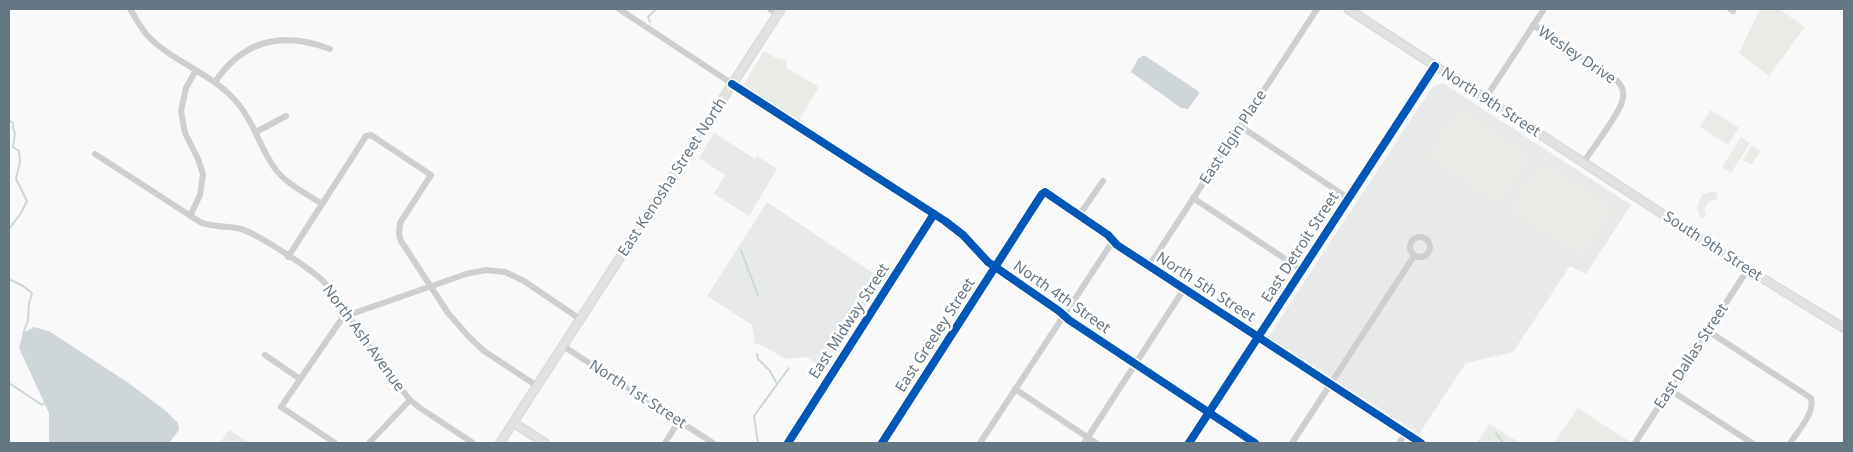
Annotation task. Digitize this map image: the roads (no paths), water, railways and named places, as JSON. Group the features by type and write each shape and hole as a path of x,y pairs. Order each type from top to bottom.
{"main road":[{"name":"North 9th Street","path":"1348,9 1583,163"},
{"name":"East Kenosha Street North","path":"540,383 779,11"},
{"name":"South 9th Street","path":"1583,163 1844,328"},
{"path":"500,443 540,383"},
{"path":"514,423 545,443"}],"street":[{"path":"130,9 152,41 215,82 230,95 242,108 272,164 280,174 322,204"},
{"name":"North 4th Street","path":"619,9 934,214 957,230 995,267 1135,364 1255,443"},
{"path":"770,9 779,11"},
{"name":"East Elgin Place","path":"1149,266 1317,9"},
{"path":"1486,99 1544,9"},
{"name":"Wesley Drive","path":"1533,25 1616,80 1622,88 1623,98 1621,105 1583,163"},
{"path":"215,82 227,66 239,56 251,48 268,42 296,40 310,42 330,49"},
{"name":"East Detroit Street","path":"1189,443 1435,66"},
{"path":"190,216 200,195 203,174 185,133 181,111 186,88 196,70"},
{"path":"256,132 286,116"},
{"path":"1240,126 1348,198"},
{"path":"288,257 368,135 432,175 400,223 398,230 401,240 448,313 477,345 540,383"},
{"name":"North Ash Avenue","path":"95,154 206,225 236,228 249,232 321,279 388,373 410,400 473,443"},
{"path":"1080,214 1103,182"},
{"name":"North 5th Street","path":"1045,192 1080,214 1113,241 1149,266 1421,443"},
{"name":"East Greeley Street","path":"882,443 1045,192"},
{"path":"1193,198 1302,270"},
{"name":"East Midway Street","path":"788,443 934,214"},
{"path":"980,443 1113,241"},
{"path":"1292,443 1414,256"},
{"name":"East Dallas Street","path":"1635,443 1748,269"},
{"path":"335,443 281,407 339,321 348,316 473,272 486,270 501,271 524,281 580,319"},
{"path":"1086,440 1184,289"},
{"path":"1708,331 1808,396 1812,401 1810,412 1790,443"},
{"name":"North 1st Street","path":"563,346 713,443"},
{"path":"265,355 300,379"},
{"path":"1015,389 1086,440 1096,443"},
{"path":"1670,390 1752,443"},
{"path":"369,443 410,400"},
{"path":"665,443 679,421"},
{"path":"1399,443 1406,433"}],"waterway":[{"path":"650,22 648,17 656,9"},
{"path":"9,120 13,123 15,133 13,147 19,151 20,162 16,179 27,201 9,229"},
{"path":"741,250 758,296"},
{"path":"9,279 32,293 29,303 28,320 23,334"},
{"path":"757,354 758,359 770,371 777,384"},
{"path":"758,443 754,416 789,368"},
{"path":"9,383 42,405 44,403"},
{"path":"1496,433 1503,443"}]}
